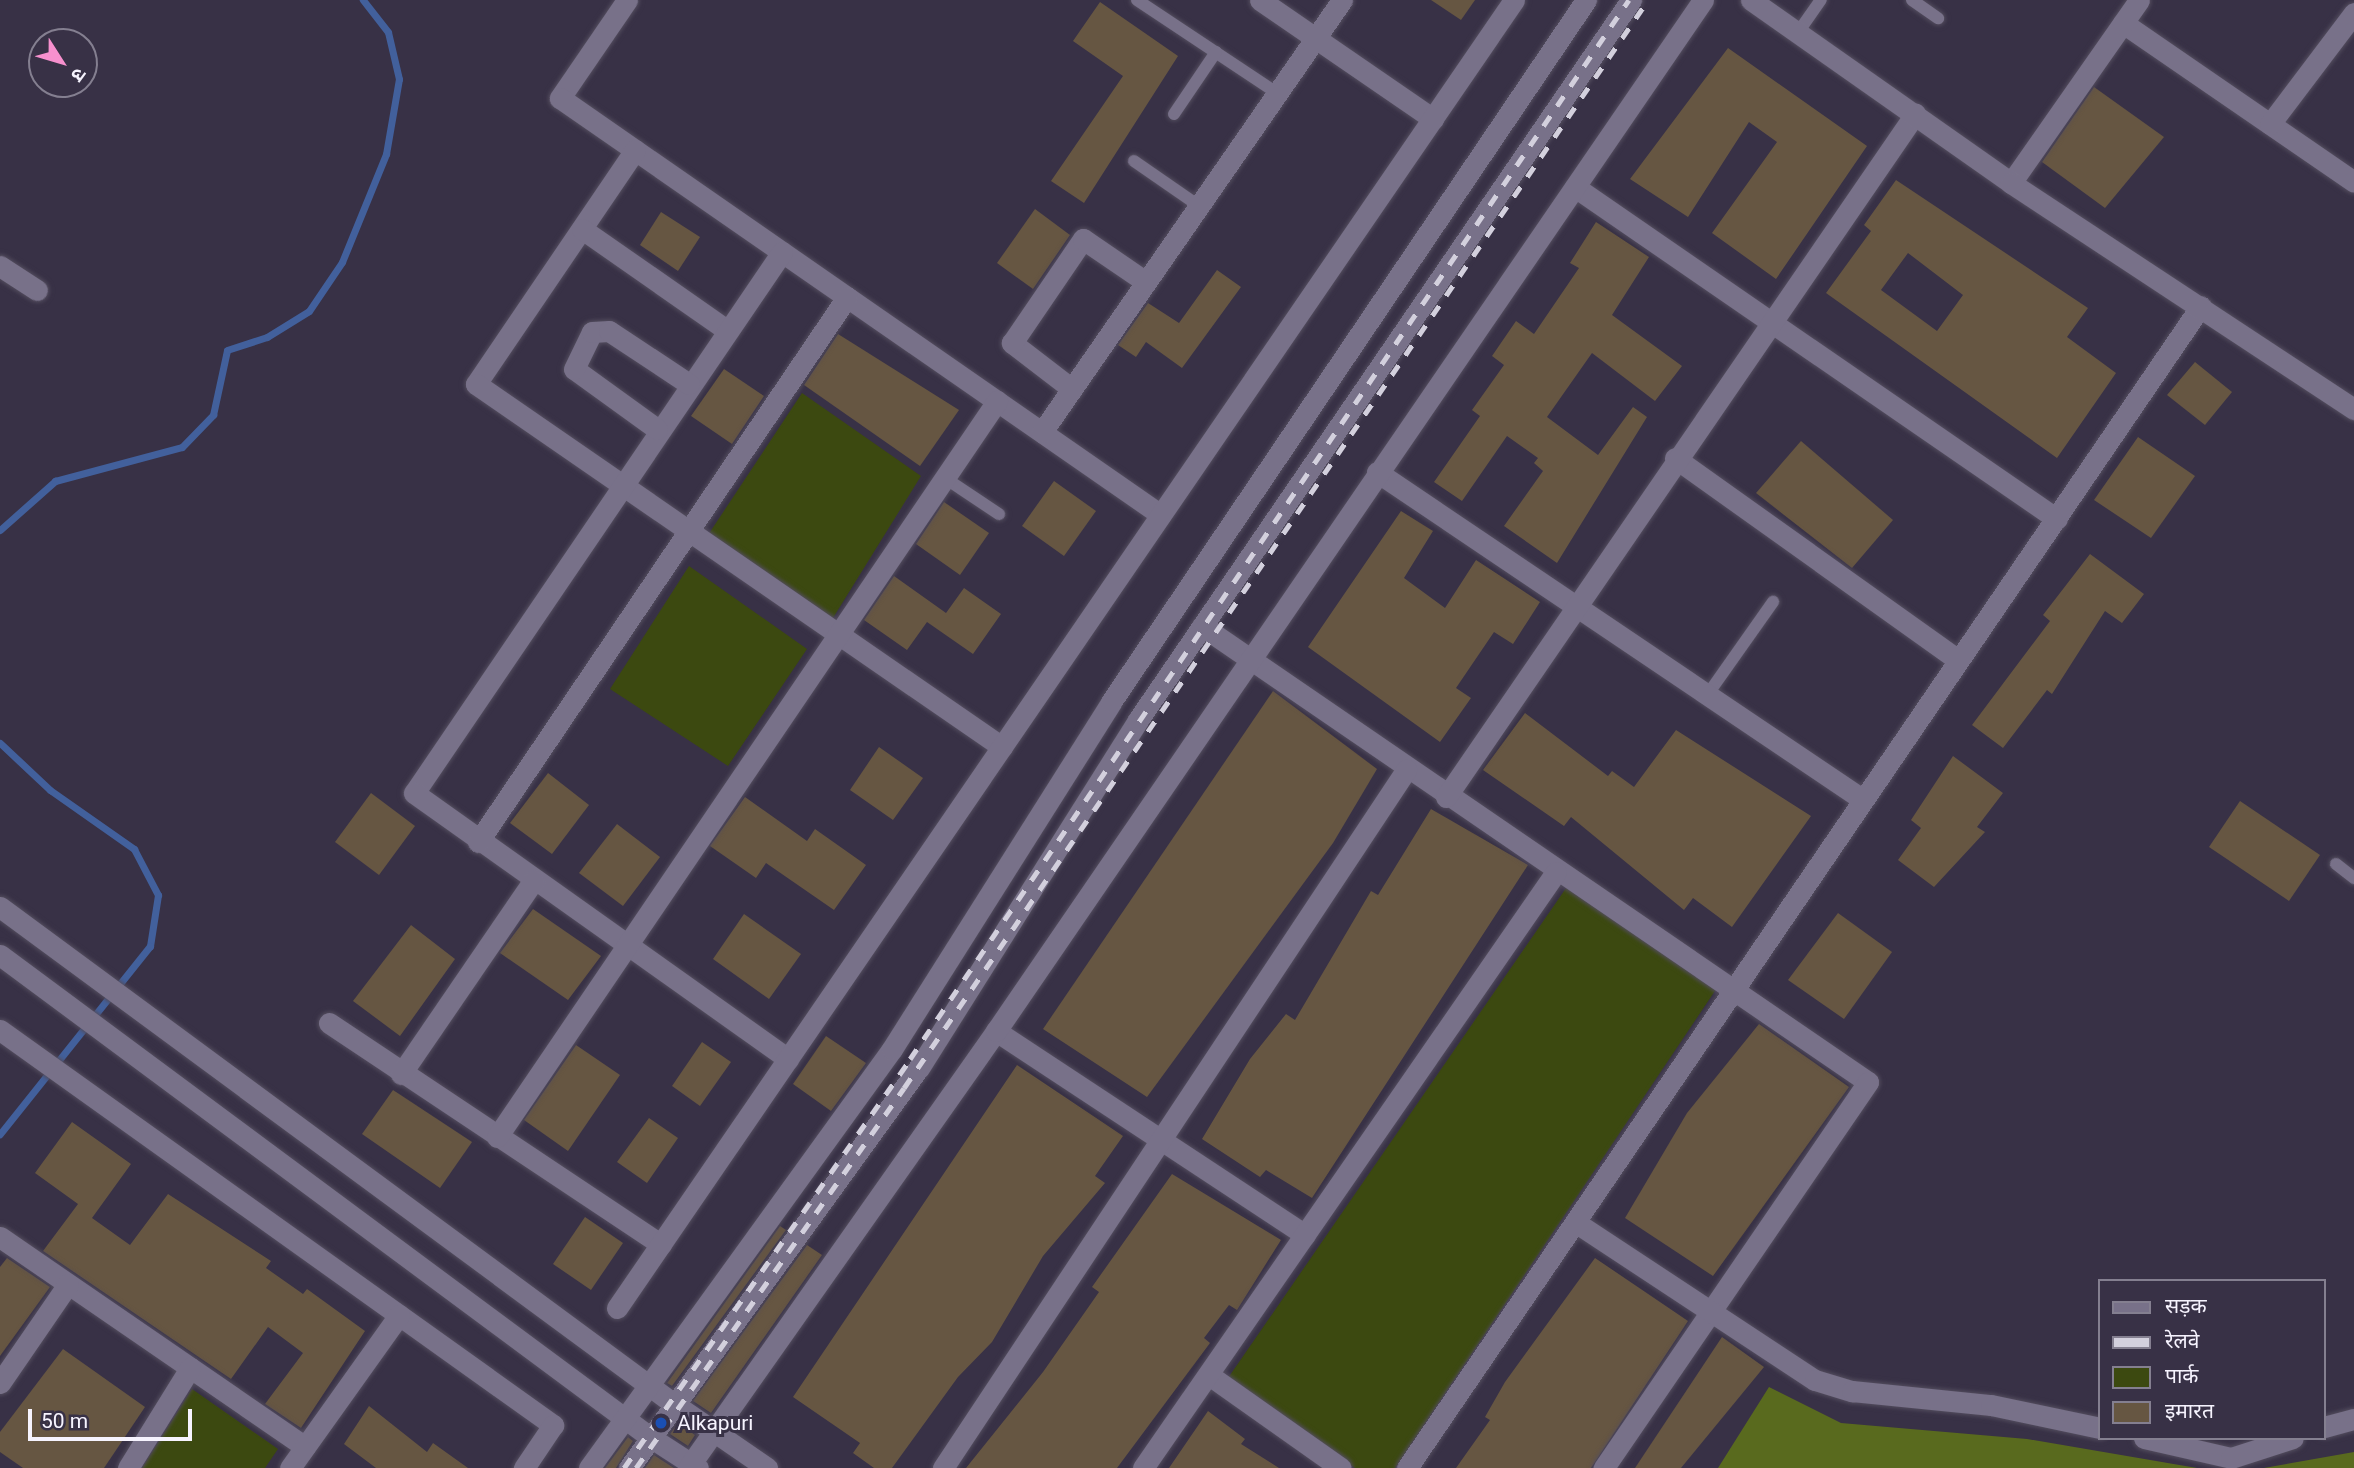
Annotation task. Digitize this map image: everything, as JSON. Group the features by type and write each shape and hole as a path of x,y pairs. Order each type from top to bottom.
{"street":[{"path":"627,0 559,98 1161,515"},
{"path":"1260,0 1433,119"},
{"path":"1042,432 1342,0"},
{"path":"617,1308 1514,0"},
{"path":"589,1468 892,1049 1111,702 1586,0"},
{"path":"629,1468 919,1068 1202,626 1631,0"},
{"path":"0,955 622,1420 692,1466 996,1031 1703,0"},
{"path":"1751,0 1799,31 2011,183 2354,408"},
{"path":"2011,183 2139,0"},
{"path":"2270,124 2354,13"},
{"path":"2123,23 2354,182"},
{"path":"1446,797 1771,318 1915,114"},
{"path":"635,150 476,384 1002,747"},
{"path":"1575,187 1771,318 2057,519"},
{"path":"582,229 727,330"},
{"path":"1072,389 1012,344 1083,239 1146,282"},
{"path":"782,252 619,484 414,793 478,842 788,1059"},
{"path":"0,266 37,290"},
{"path":"478,842 847,297"},
{"path":"1407,1468 2201,306"},
{"path":"657,429 575,369 592,332 609,331 689,384"},
{"path":"497,1137 997,401"},
{"path":"1675,458 1958,660"},
{"path":"1377,472 1862,799"},
{"path":"1202,626 1249,662 1406,770 1868,1082 1604,1468"},
{"path":"943,1468 1157,1136 1406,770"},
{"path":"1143,1468 1556,872"},
{"path":"401,1074 533,881"},
{"path":"0,907 647,1385 767,1468"},
{"path":"329,1023 401,1074 661,1244"},
{"path":"0,1030 93,1101 553,1424 524,1468"},
{"path":"996,1031 1305,1235"},
{"path":"1575,1222 1827,1384 1991,1405 2098,1428"},
{"path":"0,1237 305,1447"},
{"path":"0,1383 68,1284"},
{"path":"290,1468 398,1315"},
{"path":"128,1468 190,1368"},
{"path":"1209,1375 1340,1468"},
{"path":"2326,1426 2354,1419"},
{"path":"2153,1440 2231,1458 2287,1440"}],"lane":[{"path":"1137,0 1278,93"},
{"path":"1799,31 1821,0"},
{"path":"1912,0 1938,18"},
{"path":"1174,114 1216,52"},
{"path":"1134,161 1199,206"},
{"path":"945,478 999,513"},
{"path":"1708,694 1773,602"},
{"path":"2336,864 2354,878"}],"green space":[{"path":"802,393 921,476 833,618 708,535"},
{"path":"689,566 807,649 728,766 610,689"},
{"path":"1573,878 1723,979 1395,1468 1355,1468 1228,1378"},
{"path":"1769,1387 1841,1423 2027,1439 2197,1468 1718,1468"},
{"path":"192,1389 278,1449 265,1468 142,1468"},
{"path":"2354,1452 2354,1468 2264,1468"}],"building":[{"path":"1431,0 1475,0 1461,20"},
{"path":"1100,2 1178,56 1084,203 1051,181 1123,76 1073,41"},
{"path":"1728,48 1867,146 1776,279 1712,233 1777,142 1749,122 1688,217 1630,179"},
{"path":"2094,87 2164,137 2105,208 2042,162"},
{"path":"1896,180 2088,308 2067,337 2116,373 2057,458 1826,293 1871,231 1864,225","holes":["1908,253 1963,295 1937,331 1881,290"]},
{"path":"1035,209 1070,235 1033,289 997,263"},
{"path":"661,212 700,237 678,271 640,245"},
{"path":"1596,222 1649,257 1612,315 1682,366 1655,401 1592,353 1547,417 1598,455 1633,407 1647,417 1557,563 1504,526 1543,471 1534,463 1538,458 1507,436 1462,501 1434,482 1480,416 1472,410 1504,365 1492,356 1516,321 1534,334 1579,268 1570,263"},
{"path":"1217,270 1241,287 1182,368 1146,342 1136,357 1118,345 1148,303 1179,323"},
{"path":"838,334 959,410 920,466 804,385"},
{"path":"2195,362 2232,392 2205,425 2167,395"},
{"path":"724,369 764,396 732,444 691,416"},
{"path":"2138,437 2195,476 2151,538 2094,500"},
{"path":"1801,441 1893,520 1852,568 1756,493"},
{"path":"1054,481 1096,511 1064,556 1022,526"},
{"path":"944,502 989,533 960,575 916,544"},
{"path":"1401,511 1433,531 1404,578 1445,608 1476,560 1540,602 1513,644 1494,632 1456,688 1471,698 1440,742 1308,647"},
{"path":"2090,554 2144,594 2122,623 2105,611 2052,694 2047,690 2003,748 1972,725 2050,621 2043,615"},
{"path":"894,576 946,613 964,588 1001,614 973,654 927,622 907,650 864,620"},
{"path":"1273,691 1377,769 1333,843 1147,1097 1043,1029"},
{"path":"1525,713 1608,776 1612,771 1634,787 1676,730 1811,816 1732,927 1693,898 1684,910 1571,817 1564,826 1483,770"},
{"path":"879,747 923,778 893,820 850,790"},
{"path":"1953,756 2003,793 1977,827 1985,832 1934,887 1898,860 1921,828 1911,820"},
{"path":"548,773 589,805 552,854 510,823"},
{"path":"371,793 415,826 379,875 335,842"},
{"path":"745,797 807,841 815,829 866,865 834,910 766,863 756,878 710,846"},
{"path":"2240,801 2320,855 2289,901 2209,847"},
{"path":"1431,809 1528,865 1312,1198 1266,1170 1260,1177 1202,1139 1250,1059 1286,1014 1295,1020 1371,891 1378,895"},
{"path":"617,824 660,857 623,906 579,873"},
{"path":"533,909 601,956 568,1000 500,953"},
{"path":"1838,913 1892,952 1844,1019 1788,980"},
{"path":"744,914 801,954 769,999 713,959"},
{"path":"411,925 455,959 400,1036 353,1001"},
{"path":"1759,1024 1849,1087 1713,1276 1625,1218 1687,1113"},
{"path":"826,1036 866,1063 831,1111 793,1084"},
{"path":"702,1042 731,1062 700,1106 672,1086"},
{"path":"576,1045 620,1075 568,1151 524,1120"},
{"path":"1017,1065 1123,1136 1095,1176 1105,1183 1043,1256 992,1342 958,1377 892,1468 874,1468 853,1453 860,1443 793,1397"},
{"path":"393,1090 472,1142 440,1188 362,1134"},
{"path":"649,1118 678,1138 647,1183 617,1162"},
{"path":"72,1122 131,1164 92,1218 130,1245 168,1194 271,1261 266,1268 303,1294 307,1289 365,1331 301,1428 265,1404 303,1353 268,1327 231,1379 43,1251 78,1204 35,1173"},
{"path":"1172,1174 1281,1240 1237,1310 1229,1305 1204,1338 1210,1343 1117,1468 966,1468 1043,1372 1099,1292 1092,1287"},
{"path":"585,1217 623,1243 591,1290 553,1264"},
{"path":"780,1226 786,1230 672,1386 667,1383"},
{"path":"807,1245 822,1255 711,1413 693,1401"},
{"path":"7,1258 50,1287 0,1356 0,1267"},
{"path":"1595,1258 1688,1321 1591,1468 1456,1468 1490,1420 1485,1417 1505,1382"},
{"path":"1722,1337 1764,1367 1681,1468 1635,1468"},
{"path":"63,1349 145,1407 104,1468 23,1468 0,1452 0,1432"},
{"path":"369,1406 427,1452 433,1443 468,1468 376,1468 344,1444"},
{"path":"1208,1411 1245,1439 1241,1444 1279,1468 1169,1468"},
{"path":"678,1423 695,1435 688,1446 670,1434"},
{"path":"628,1437 633,1441 616,1468 605,1468"},
{"path":"654,1455 674,1468 645,1468"}],"waterway":[{"path":"0,530 55,481 182,447 213,415 227,350 267,337 309,311 342,262 386,154 399,79 388,32 363,0"},
{"path":"0,743 50,790 134,849 158,895 150,946 0,1134"}],"railway":[{"path":"624,1468 910,1059 1629,0"},
{"path":"636,1468 904,1088 1648,0"}],"place":[{"name":"Alkapuri","path":"661,1423"}]}
